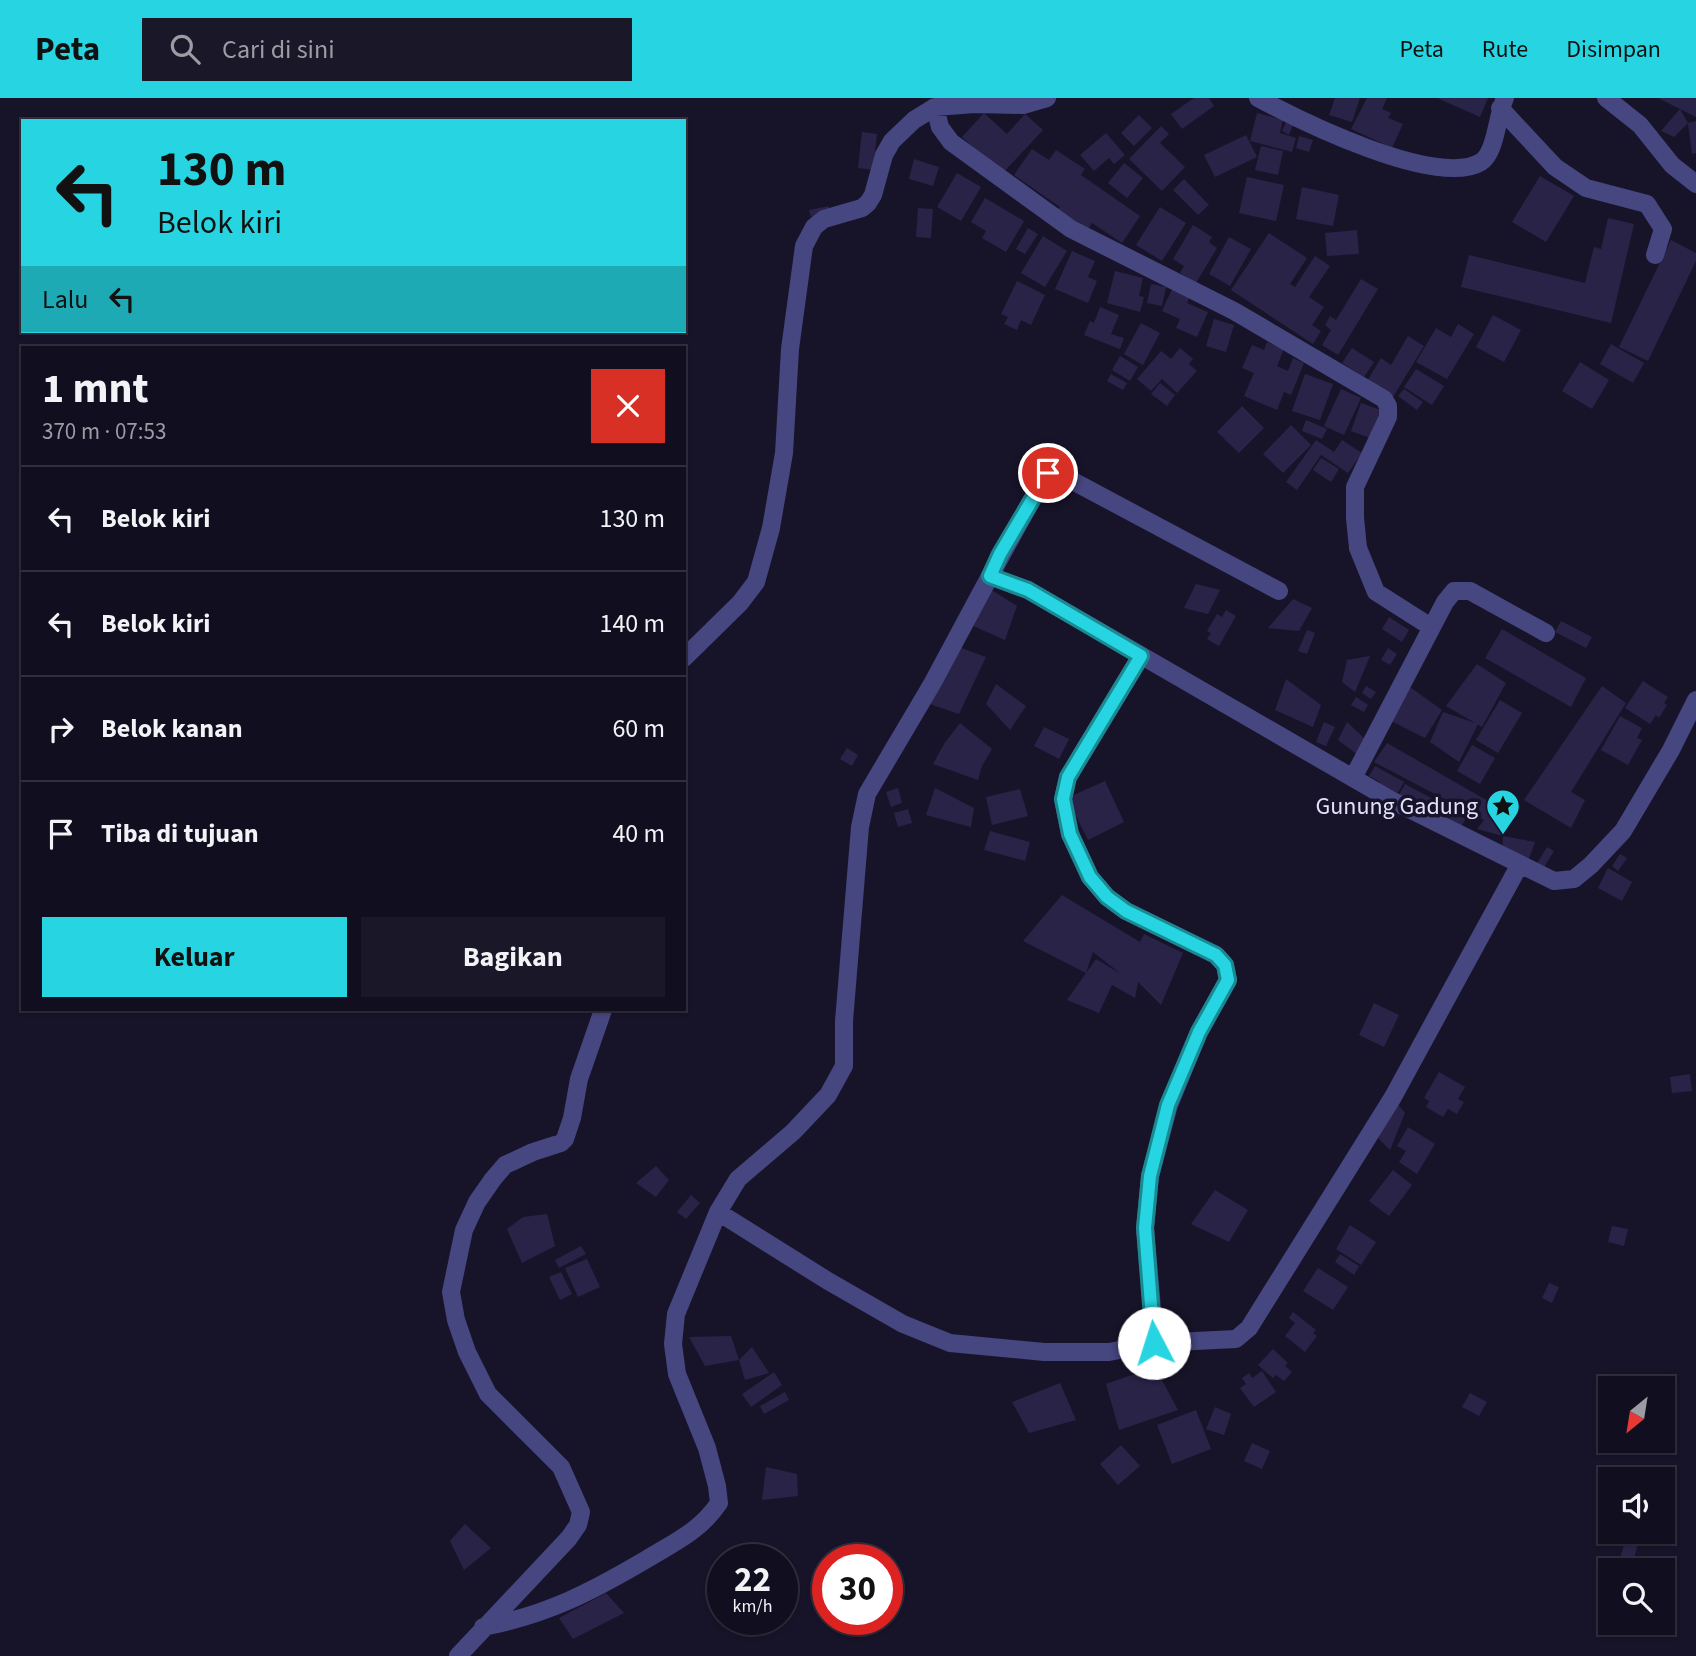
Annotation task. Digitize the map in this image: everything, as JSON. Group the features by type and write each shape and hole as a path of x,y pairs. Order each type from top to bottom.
{"street":[{"path":"686,656 740,603 756,582 771,528 784,453 790,349 804,246 814,227 824,219 862,208 868,203 873,195 884,155 892,141 914,120 935,107 1023,105 1047,98"},
{"path":"1258,98 1293,117 1371,151 1429,166 1461,167 1481,162 1491,150 1502,103"},
{"path":"1606,98 1640,125 1672,165 1696,184"},
{"path":"1502,103 1555,167 1586,188 1647,204 1663,229 1655,255"},
{"path":"935,107 940,127 951,142 1071,229 1234,311 1384,399 1388,406 1388,416 1355,487 1358,548 1376,592 1431,627"},
{"path":"483,1628 539,1614 588,1592 701,1526 719,1503 707,1448 677,1374 673,1344 676,1314 718,1212 738,1179 793,1132 828,1094 844,1066 844,1021 860,827 867,794 937,676 1000,554 1044,478 1054,471 1279,592"},
{"path":"990,576 1028,590 1391,800 1554,881 1574,878 1623,831 1671,750 1696,700"},
{"path":"1353,778 1445,601 1454,591 1470,591 1546,633"},
{"path":"1141,656 1068,777 1063,799 1070,834 1090,877 1107,897 1126,911 1216,955 1225,965 1228,980 1199,1032 1168,1105 1150,1176 1145,1228 1154,1343"},
{"path":"718,1212 903,1324 950,1343 1044,1352 1108,1352 1154,1343 1236,1339 1249,1328 1393,1097 1520,864"},
{"path":"458,1656 569,1538 578,1525 581,1513 561,1467 488,1394 467,1352 456,1320 452,1292 464,1230 477,1202 493,1179 505,1165 565,1139 579,1079 603,1011"}],"building":[{"path":"1194,98 1209,98 1214,106 1182,129 1171,114"},
{"path":"1335,98 1360,98 1352,122 1329,115"},
{"path":"1367,98 1387,98 1382,109 1391,113 1388,118 1403,124 1392,148 1351,129"},
{"path":"1437,98 1488,98 1480,117"},
{"path":"1658,98 1696,98 1696,117"},
{"path":"1680,109 1688,123 1674,137 1661,131"},
{"path":"984,113 1007,134 1025,114 1043,130 1002,174 962,137"},
{"path":"1257,113 1283,120 1280,133 1296,138 1292,152 1250,141"},
{"path":"1139,115 1152,128 1134,146 1121,133"},
{"path":"1696,121 1696,153 1692,154 1688,123"},
{"path":"1286,122 1293,125 1289,135 1282,131"},
{"path":"1161,126 1169,134 1160,143 1185,167 1162,191 1129,159"},
{"path":"862,132 877,134 873,170 858,168"},
{"path":"1106,133 1125,155 1114,164 1109,158 1094,171 1080,155"},
{"path":"1246,135 1257,157 1215,177 1204,155"},
{"path":"1299,136 1313,140 1309,152 1296,148"},
{"path":"1261,146 1283,151 1278,175 1255,170"},
{"path":"1032,149 1049,160 1056,150 1085,169 1081,175 1140,216 1122,243 1092,223 1086,232 1056,211 1060,207 1014,175"},
{"path":"914,159 939,167 933,186 909,179"},
{"path":"1124,163 1143,178 1127,198 1108,183"},
{"path":"957,173 981,187 961,221 937,207"},
{"path":"1540,176 1574,196 1546,242 1512,222"},
{"path":"1247,177 1284,185 1276,221 1239,213"},
{"path":"1184,179 1209,205 1198,215 1173,190"},
{"path":"1302,187 1339,195 1333,226 1296,219"},
{"path":"985,198 1024,221 1006,252 982,238 986,231 971,222"},
{"path":"829,206 830,214 811,217 809,210"},
{"path":"1160,207 1186,223 1162,261 1136,245"},
{"path":"918,208 933,209 931,238 916,237"},
{"path":"1608,218 1634,224 1611,323 1461,287 1469,255 1585,283 1594,247 1601,249"},
{"path":"1193,225 1212,237 1209,242 1217,248 1196,283 1180,273 1184,266 1173,259"},
{"path":"1028,228 1038,234 1025,254 1016,249"},
{"path":"1357,230 1359,254 1327,256 1325,233"},
{"path":"1269,233 1307,258 1290,284 1295,287 1315,256 1330,266 1309,297 1324,307 1312,325 1321,331 1313,344 1231,290"},
{"path":"1043,236 1067,251 1045,287 1021,273"},
{"path":"1229,237 1251,249 1230,286 1209,274"},
{"path":"1671,240 1696,253 1696,261 1648,361 1619,347"},
{"path":"1072,251 1095,261 1088,277 1097,281 1088,303 1055,289"},
{"path":"1115,271 1143,278 1139,296 1144,297 1140,312 1107,303"},
{"path":"1361,279 1378,289 1338,355 1322,345 1331,330 1325,325 1330,316 1336,320"},
{"path":"1017,281 1045,295 1031,325 1021,320 1017,330 1004,324 1008,317 1001,314"},
{"path":"1151,284 1166,287 1162,306 1147,303"},
{"path":"1172,289 1190,296 1187,303 1208,312 1197,337 1176,328 1180,319 1162,311"},
{"path":"1100,307 1119,315 1111,334 1124,338 1120,349 1084,335 1090,321 1094,323"},
{"path":"1493,315 1521,330 1504,362 1476,347"},
{"path":"1214,319 1234,325 1226,352 1206,346"},
{"path":"1141,323 1160,333 1143,365 1124,354"},
{"path":"1458,324 1474,334 1447,379 1416,362 1436,328 1451,337"},
{"path":"1408,336 1424,346 1393,397 1367,381 1381,358 1391,365"},
{"path":"1267,342 1284,349 1277,366 1288,371 1293,358 1304,363 1291,395 1284,392 1277,410 1244,396 1254,373 1242,368 1252,345 1264,350"},
{"path":"1611,344 1644,363 1633,383 1600,364"},
{"path":"1180,348 1193,359 1189,364 1197,371 1177,393 1162,379 1151,391 1137,379 1161,351 1171,359"},
{"path":"1352,348 1374,362 1364,377 1342,363"},
{"path":"1120,356 1138,367 1130,381 1112,370"},
{"path":"1580,362 1609,380 1592,409 1562,391"},
{"path":"1416,369 1444,386 1432,405 1404,387"},
{"path":"1111,374 1127,383 1123,390 1107,381"},
{"path":"1305,374 1333,384 1320,420 1292,411"},
{"path":"1160,383 1175,395 1167,406 1151,394"},
{"path":"1341,389 1361,398 1344,435 1324,426"},
{"path":"1404,389 1423,402 1417,410 1398,396"},
{"path":"1361,403 1381,410 1370,438 1351,431"},
{"path":"1242,406 1264,428 1239,453 1217,432"},
{"path":"1306,420 1327,429 1322,439 1302,431"},
{"path":"1291,425 1311,445 1283,473 1263,454"},
{"path":"1316,440 1334,452 1342,440 1362,453 1348,473 1321,455 1297,490 1286,482"},
{"path":"1321,458 1339,469 1331,482 1313,470"},
{"path":"1196,584 1220,590 1208,614 1184,608"},
{"path":"990,589 1017,606 1005,640 971,625"},
{"path":"1293,599 1312,608 1299,631 1268,628"},
{"path":"1226,610 1236,616 1219,646 1207,639 1211,633 1207,631 1217,614 1222,617"},
{"path":"1389,617 1409,630 1402,642 1382,629"},
{"path":"1561,621 1592,637 1586,648 1555,632"},
{"path":"1502,629 1586,678 1571,707 1485,658"},
{"path":"1307,630 1315,633 1307,654 1298,651"},
{"path":"956,646 986,657 959,714 924,702"},
{"path":"1388,648 1397,654 1390,665 1381,660"},
{"path":"1370,656 1355,692 1342,682 1347,660"},
{"path":"1477,664 1506,683 1482,727 1446,706"},
{"path":"1286,679 1321,705 1313,727 1275,710"},
{"path":"1643,681 1668,697 1664,703 1667,705 1659,718 1656,715 1650,724 1625,708"},
{"path":"996,684 1026,706 1010,730 986,704"},
{"path":"1407,685 1442,710 1425,738 1389,720"},
{"path":"1366,686 1376,692 1371,699 1362,693"},
{"path":"1602,686 1626,703 1571,792 1585,800 1571,828 1524,800"},
{"path":"1356,697 1368,705 1364,712 1351,705"},
{"path":"1500,700 1522,713 1498,753 1476,740"},
{"path":"1443,712 1478,724 1459,762 1430,742"},
{"path":"1620,716 1642,728 1637,738 1642,740 1628,765 1601,750"},
{"path":"1324,722 1335,727 1326,746 1316,742"},
{"path":"1347,722 1366,740 1358,755 1338,740"},
{"path":"960,723 992,749 982,766 978,780 933,764"},
{"path":"1044,727 1069,739 1059,759 1034,746"},
{"path":"1387,743 1495,805 1499,799 1517,814 1503,836 1477,829 1484,820 1374,762"},
{"path":"1472,745 1495,758 1480,784 1457,771"},
{"path":"847,748 858,755 852,766 840,759"},
{"path":"1375,766 1404,782 1396,796 1376,790 1380,782 1369,776"},
{"path":"1105,781 1124,822 1088,840 1067,798"},
{"path":"1405,784 1433,799 1427,811 1398,797"},
{"path":"898,788 902,803 891,807 886,792"},
{"path":"935,788 974,808 971,827 926,815"},
{"path":"1020,789 1028,816 992,825 986,797"},
{"path":"1437,800 1467,816 1460,829 1448,823 1450,819 1443,815 1441,819 1430,813"},
{"path":"908,809 912,823 898,827 894,813"},
{"path":"990,831 1030,842 1025,861 984,850"},
{"path":"1503,836 1535,842 1527,864 1502,851"},
{"path":"1547,847 1554,851 1543,869 1536,865"},
{"path":"1620,854 1627,858 1618,871 1612,866"},
{"path":"1608,868 1632,882 1622,901 1598,888"},
{"path":"1062,895 1140,942 1144,934 1183,953 1161,1005 1138,982 1135,998 1112,985 1099,1013 1067,1000 1086,973 1023,941","holes":["1093,952 1121,974 1096,959 1086,973"]},
{"path":"1374,1003 1399,1015 1384,1047 1359,1035"},
{"path":"1439,1072 1465,1087 1458,1099 1464,1102 1457,1114 1448,1109 1443,1117 1426,1107 1429,1101 1424,1098"},
{"path":"1690,1074 1692,1091 1672,1093 1670,1077"},
{"path":"1396,1102 1405,1113 1390,1150 1375,1135"},
{"path":"1408,1127 1435,1144 1417,1174 1399,1162 1406,1151 1397,1146"},
{"path":"656,1166 669,1180 656,1197 636,1183"},
{"path":"1393,1170 1412,1185 1389,1216 1369,1201"},
{"path":"1215,1190 1248,1210 1229,1242 1191,1224"},
{"path":"691,1195 700,1203 686,1219 677,1212"},
{"path":"547,1214 555,1246 522,1263 507,1229 523,1217"},
{"path":"1350,1225 1376,1242 1361,1265 1336,1249"},
{"path":"1612,1226 1628,1229 1624,1246 1608,1242"},
{"path":"581,1246 586,1254 559,1268 555,1260"},
{"path":"1340,1254 1359,1266 1354,1275 1335,1262"},
{"path":"587,1259 600,1287 578,1297 565,1268"},
{"path":"1318,1268 1348,1287 1333,1310 1303,1291"},
{"path":"561,1272 572,1294 560,1300 549,1277"},
{"path":"1549,1283 1559,1287 1552,1303 1542,1298"},
{"path":"1293,1312 1316,1330 1313,1333 1317,1336 1305,1352 1285,1336 1295,1323 1289,1318"},
{"path":"731,1336 739,1360 705,1366 689,1337"},
{"path":"752,1347 769,1373 745,1380 739,1360"},
{"path":"1273,1349 1288,1363 1285,1366 1292,1372 1284,1381 1276,1375 1273,1378 1258,1365"},
{"path":"1155,1367 1178,1410 1119,1430 1106,1384"},
{"path":"1262,1371 1276,1392 1254,1407 1240,1388 1246,1384 1242,1378 1249,1373 1252,1378"},
{"path":"774,1372 782,1385 751,1407 742,1394"},
{"path":"1060,1383 1076,1420 1029,1433 1012,1402"},
{"path":"785,1392 789,1400 764,1414 760,1406"},
{"path":"1470,1393 1487,1402 1479,1416 1462,1407"},
{"path":"1215,1407 1231,1414 1224,1435 1206,1429"},
{"path":"1196,1410 1211,1449 1172,1464 1157,1425"},
{"path":"1252,1443 1270,1451 1262,1469 1244,1461"},
{"path":"1121,1445 1140,1466 1118,1485 1100,1464"},
{"path":"766,1467 797,1474 798,1496 762,1500"},
{"path":"465,1524 491,1548 464,1570 450,1541"},
{"path":"1625,1544 1638,1544 1634,1558 1620,1558"},
{"path":"606,1593 624,1613 573,1639 559,1618"}],"place":[{"name":"Gunung Gadung","path":"1503,836"}],"route":[{"path":"1048,473 990,576 1028,590 1141,656 1068,777 1063,799 1070,834 1090,877 1107,897 1126,911 1216,955 1225,965 1228,980 1199,1032 1168,1105 1150,1176 1145,1228 1154,1343"}]}
